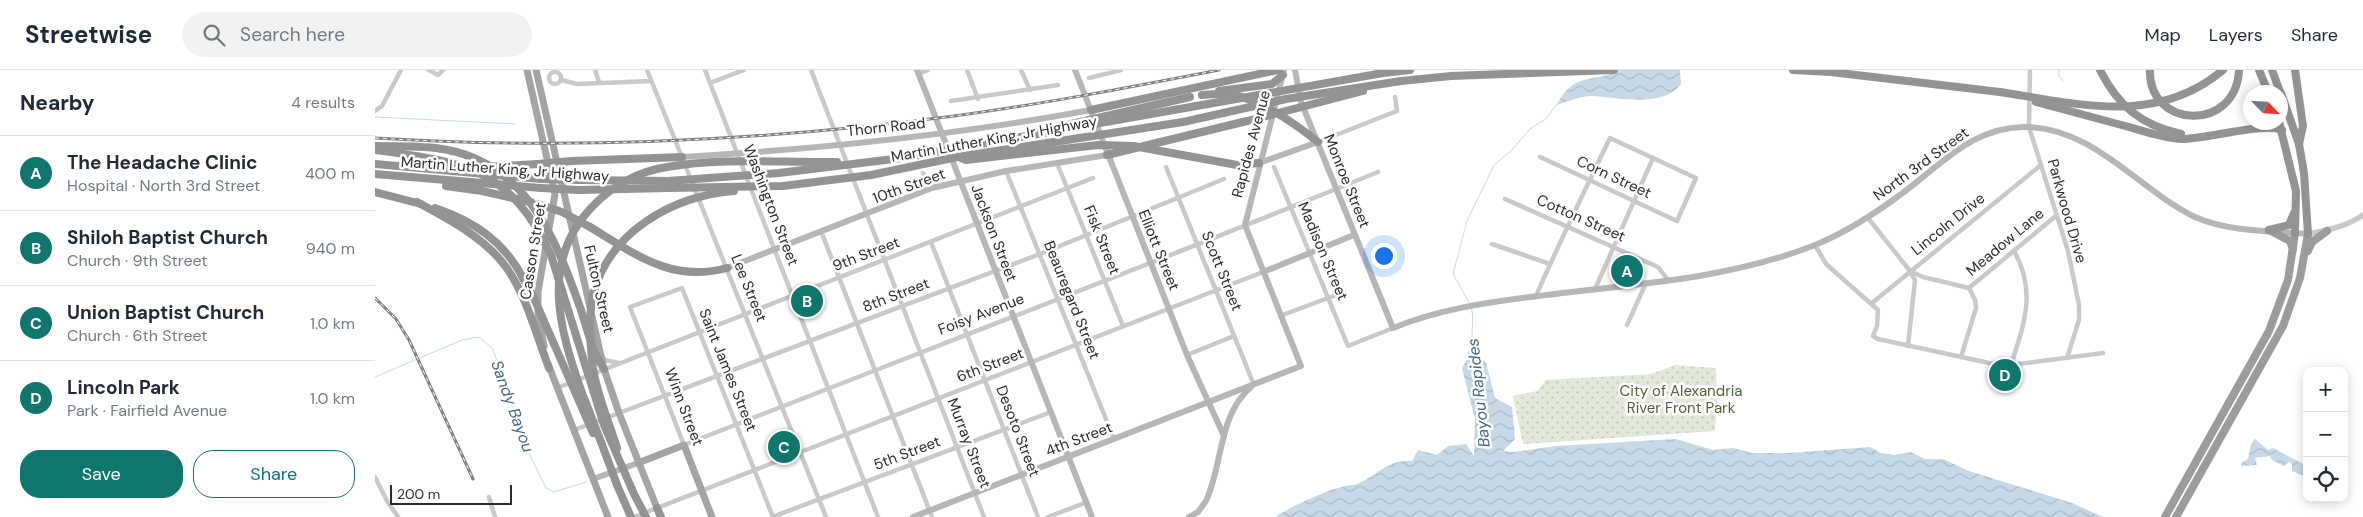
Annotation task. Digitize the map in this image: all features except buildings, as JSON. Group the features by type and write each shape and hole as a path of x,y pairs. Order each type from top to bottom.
{"highway":[{"name":"Martin Luther King, Jr Highway","path":"375,164 579,190 669,184 887,160 1383,73 1410,70"},
{"name":"Martin Luther King, Jr Highway","path":"375,174 426,179 541,184 578,180 783,186 871,175 957,157 1183,122 1286,99 1401,82 1451,76 1614,70"},
{"path":"1793,70 1831,72 2000,92 2095,106 2143,106 2183,95 2197,89 2223,70"},
{"path":"2100,70 2111,90 2128,110 2161,128 2195,138"},
{"path":"2150,70 2153,87 2165,105 2177,113 2196,116 2215,112 2225,104 2236,89 2239,70"},
{"path":"2259,70 2265,85"},
{"path":"2272,70 2277,85"},
{"path":"2295,70 2303,126 2299,144"},
{"path":"1091,110 1256,74 1282,72"},
{"path":"1024,136 1190,97 1239,87 1273,84 1282,72"},
{"path":"1107,155 1401,82"},
{"path":"2000,92 2163,136 2195,138 2251,130"},
{"path":"1202,95 1232,94 1252,101 1273,112 1318,142"},
{"path":"2288,114 2299,144 2304,173 2308,234 2295,293"},
{"path":"2165,517 2261,347 2284,293 2293,252 2296,191 2282,130"},
{"path":"957,157 966,160 1103,145 1134,146 1237,165 1259,163"},
{"path":"375,146 435,148 474,158 501,174 530,200 559,249 594,352 604,369"},
{"path":"375,150 435,158 470,169 499,184 526,213 543,238 551,256 604,425 647,517"},
{"path":"415,168 464,168 682,157"},
{"path":"617,485 571,361 559,310 558,286 562,265 573,234 583,217 603,197 620,185 641,174 667,167 720,162 887,160"},
{"path":"426,179 447,186 483,191 539,204 562,212 635,255 673,270 702,273 727,268"},
{"path":"623,469 600,396 592,354 591,306 603,270 625,238 646,221 668,208 697,198 730,191 783,186"},
{"path":"2269,230 2285,227 2291,222 2296,191"},
{"path":"375,192 417,202 461,218 486,233 505,249 533,296 577,400 632,517"},
{"path":"417,202 482,243 506,267 523,299 549,368"},
{"path":"2269,230 2290,241 2293,252"},
{"path":"2176,517 2273,346 2295,293 2310,246 2315,239 2327,231"},
{"path":"657,508 661,517"}],"main road":[{"name":"Casson Street","path":"527,70 555,194 538,292 538,315 549,368 608,517"},
{"name":"Fulton Street","path":"536,70 586,298 604,369 638,463 657,508"},
{"name":"Elliott Street","path":"1075,70 1187,355 1207,403 1224,436"},
{"name":"Monroe Street","path":"1295,70 1301,102 1393,328"},
{"name":"Jackson Street","path":"917,72 1092,517"},
{"name":"Rapides Avenue","path":"1245,225 1282,72"},
{"name":"Thorn Road","path":"682,157 737,154 941,133 1008,125 1091,110"},
{"name":"North 3rd Street","path":"1393,328 1413,320 1448,311 1491,303 1721,273 1754,265 1815,245 1868,218 1971,140 1995,130 2029,127 2056,131 2076,138 2196,217 2229,226 2308,234"},
{"path":"1259,163 1318,142"},
{"name":"10th Street","path":"727,268 867,215 932,188 960,180 1006,171 1107,155"},
{"path":"1245,225 1280,316"},
{"name":"6th Street","path":"1263,272 1354,235"},
{"name":"4th Street","path":"913,517 931,514 975,493 1301,366 1280,316"},
{"path":"1189,517 1203,507 1209,496 1224,436 1239,400 1254,384"},
{"name":"Foisy Avenue","path":"593,479 684,445"},
{"name":"Winn Street","path":"684,445 712,517"}],"street":[{"path":"375,111 381,106 401,70"},
{"path":"429,70 438,75 443,70"},
{"path":"595,70 599,82"},
{"name":"Lee Street","path":"647,70 826,517"},
{"name":"Washington Street","path":"705,70 878,517"},
{"path":"710,83 744,70"},
{"name":"Murray Street","path":"811,70 984,517"},
{"path":"917,72 928,70"},
{"path":"967,70 978,99"},
{"path":"1021,70 1030,90"},
{"path":"1089,78 1121,70"},
{"name":"Parkwood Drive","path":"2030,70 2029,127 2068,251 2079,312 2067,358"},
{"path":"561,80 577,84 651,81"},
{"path":"951,101 978,99 1059,85"},
{"path":"1318,142 1397,111 1395,97"},
{"path":"1536,296 1610,138 1653,158 1595,289"},
{"name":"Corn Street","path":"1540,157 1677,220 1695,178 1653,158"},
{"name":"Fisk Street","path":"1057,163 1123,326"},
{"name":"Lincoln Drive","path":"1872,303 1910,270 2041,165"},
{"name":"Scott Street","path":"1165,167 1198,243 1254,384"},
{"name":"Madison Street","path":"1274,167 1348,346 1393,328"},
{"name":"Beauregard Street","path":"1006,171 1022,206 1114,439"},
{"name":"Foisy Avenue","path":"684,445 1378,172"},
{"path":"923,173 932,188"},
{"name":"9th Street","path":"557,388 1093,178"},
{"name":"8th Street","path":"574,430 1040,254 1224,179"},
{"name":"Cotton Street","path":"1505,199 1661,268 1668,280"},
{"name":"North 3rd Street","path":"2308,234 2327,231 2348,223 2363,214"},
{"name":"Meadow Lane","path":"1969,288 2057,215"},
{"path":"1868,218 1910,270 1915,280 1908,346"},
{"path":"821,231 931,514"},
{"name":"Desoto Street","path":"931,242 1038,517"},
{"path":"1492,244 1550,264"},
{"path":"1815,245 1825,264 1878,310 1873,336 1884,341 1994,364 2011,365 2103,353"},
{"path":"2011,365 2026,319 2027,307 2023,273 2014,251"},
{"path":"1910,270 1923,278 1969,288 1975,300 1976,308 1961,357"},
{"name":"6th Street","path":"632,517 1263,272"},
{"path":"1627,325 1646,283"},
{"name":"Winn Street","path":"682,288 630,307 684,445"},
{"name":"Saint James Street","path":"682,288 773,517"},
{"path":"1280,316 1344,292"},
{"path":"1187,355 1235,336"},
{"path":"601,355 608,361 620,363"},
{"name":"5th Street","path":"773,517 1051,412"},
{"path":"375,477 398,517"},
{"path":"489,497 495,517"},
{"path":"1048,517 1087,502"}],"green space":[{"name":"City of Alexandria River Front Park","path":"1675,365 1716,368 1717,404 1715,431 1523,444 1513,396 1537,391 1546,380 1651,374"},
{"path":"2005,367 2016,367 2011,385 1996,380 1998,369 2004,370"}],"water":[{"path":"1619,70 1680,70 1681,84 1673,92 1663,97 1639,100 1587,96 1556,105 1565,92 1573,85 1586,79"},
{"path":"1477,349 1479,356 1486,363 1495,398 1512,407 1515,439 1503,451 1513,452 1556,446 1676,439 1713,450 1733,448 1752,453 1789,453 1870,447 1881,453 1894,455 1911,452 1925,459 1943,459 1969,471 2072,503 2103,517 1275,517 1298,504 1326,492 1364,481 1383,468 1397,462 1412,461 1418,450 1437,455 1448,446 1466,444 1474,456 1475,419 1462,368 1468,358 1468,351"},
{"path":"2255,439 2268,450 2273,448 2303,464 2303,475 2292,471 2292,464 2289,462 2284,466 2272,460 2270,456 2255,458 2257,465 2241,466 2241,463 2248,459 2251,444"}],"waterway":[{"path":"2059,70 2059,76 2063,81"},
{"name":"Bayou Rapides","path":"1470,304 1453,274 1467,221 1494,165 1511,151 1530,129 1547,118 1556,105"},
{"path":"375,117 515,124"},
{"name":"Bayou Rapides","path":"1471,307 1473,316 1473,350"},
{"name":"Sandy Bayou","path":"375,377 462,340 479,337 493,349 525,445 546,488 554,492 586,482"}],"railway":[{"path":"375,138 447,142 592,143 665,141 810,132 882,125 987,111 1087,95 1219,70"},
{"path":"375,298 396,319 409,340 473,479"}],"place":[{"name":"The Headache Clinic","path":"1627,271"},
{"name":"Shiloh Baptist Church","path":"807,301"},
{"name":"Lincoln Park","path":"2005,375"},
{"name":"Union Baptist Church","path":"784,447"}]}
